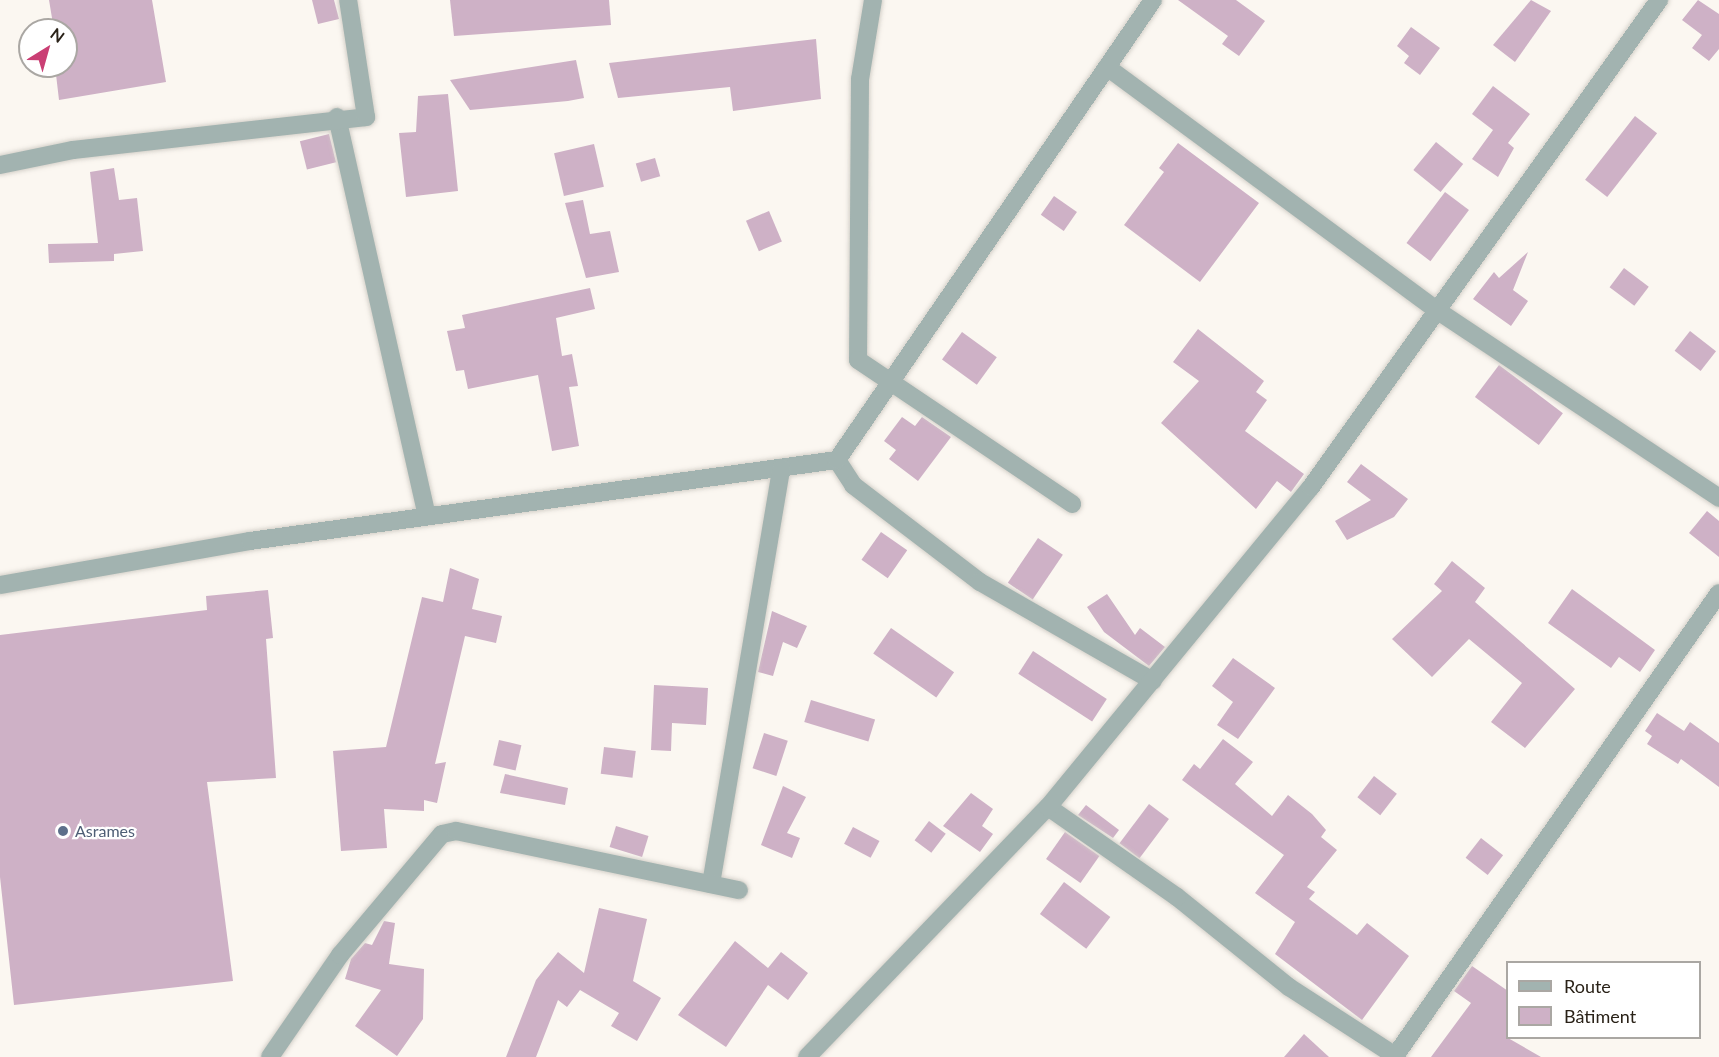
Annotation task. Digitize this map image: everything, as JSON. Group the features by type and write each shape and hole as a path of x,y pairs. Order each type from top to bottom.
{"street":[{"path":"0,165 73,150 337,117 366,117 348,0"},
{"path":"873,0 860,80 856,355 861,365 888,384 1072,504"},
{"path":"0,585 427,516 837,460 1153,0"},
{"path":"807,1057 1048,807 1311,487 1659,0"},
{"path":"1107,67 1438,311 1719,498"},
{"path":"337,117 427,516"},
{"path":"837,460 853,485 970,575 1023,611 1153,681"},
{"path":"711,884 781,468"},
{"path":"1048,807 1177,897 1289,987 1396,1057 1719,593"},
{"path":"270,1057 340,955 442,834 456,831 739,890"}],"building":[{"path":"49,0 152,0 166,82 59,100 56,78 78,78 78,18 52,18"},
{"path":"312,0 334,0 339,19 318,24"},
{"path":"450,0 609,0 611,25 454,36"},
{"path":"1178,0 1236,0 1265,21 1239,56 1222,44 1228,36"},
{"path":"1531,0 1551,11 1515,62 1493,45"},
{"path":"1698,0 1719,14 1719,49 1709,61 1692,48 1702,35 1682,20"},
{"path":"1411,27 1440,48 1420,75 1404,63 1409,56 1397,46"},
{"path":"816,39 821,99 733,111 730,87 618,98 609,63"},
{"path":"576,60 584,98 568,101 470,110 450,80"},
{"path":"1493,86 1530,114 1508,143 1514,148 1498,177 1472,159 1493,130 1472,114"},
{"path":"448,94 458,191 406,197 399,133 416,132 418,96"},
{"path":"1635,116 1657,133 1607,197 1585,180"},
{"path":"329,134 336,162 307,169 300,141"},
{"path":"1436,142 1463,164 1441,192 1413,170"},
{"path":"1178,143 1259,203 1200,282 1124,225 1164,172 1159,168"},
{"path":"594,144 604,187 564,196 554,153"},
{"path":"655,158 660,176 641,182 636,164"},
{"path":"114,168 119,200 137,198 143,251 114,254 114,261 49,263 48,244 98,243 90,172"},
{"path":"1445,192 1469,210 1430,261 1406,243"},
{"path":"1054,196 1077,212 1064,231 1041,215"},
{"path":"583,200 590,234 610,231 619,272 586,278 565,203"},
{"path":"769,211 782,241 759,251 746,221"},
{"path":"1528,252 1513,290 1528,301 1511,326 1473,299 1494,272 1499,278"},
{"path":"1624,268 1649,287 1634,306 1610,287"},
{"path":"590,288 595,309 556,318 562,356 572,354 578,386 569,387 579,446 552,451 538,375 468,389 464,370 456,371 447,331 465,328 462,315"},
{"path":"1198,329 1264,381 1256,392 1267,400 1245,431 1304,474 1291,492 1277,481 1256,509 1161,423 1199,381 1173,362"},
{"path":"1690,331 1716,351 1701,371 1675,351"},
{"path":"962,332 997,357 977,385 942,360"},
{"path":"1499,365 1563,413 1539,445 1475,397"},
{"path":"902,417 915,426 922,417 951,437 918,481 889,459 896,450 884,441"},
{"path":"1361,464 1408,499 1394,517 1347,540 1335,521 1371,500 1347,482"},
{"path":"1707,511 1719,521 1719,557 1689,533"},
{"path":"881,532 907,550 888,578 861,560"},
{"path":"1038,538 1063,555 1033,600 1008,583"},
{"path":"1452,561 1485,588 1475,602 1575,689 1525,748 1491,722 1522,683 1469,639 1432,677 1392,639 1442,591 1434,584"},
{"path":"450,568 479,579 472,609 502,616 496,643 465,636 435,764 446,762 437,803 424,800 424,811 384,809 387,848 341,851 333,751 386,747 422,597 443,602"},
{"path":"1572,589 1655,650 1640,672 1619,657 1611,668 1548,623"},
{"path":"268,590 273,638 266,639 276,778 207,782 233,981 14,1005 0,877 0,635 207,610 206,596"},
{"path":"1107,594 1135,635 1140,628 1165,647 1149,666 1104,632 1087,607"},
{"path":"772,611 807,626 797,648 783,642 773,676 758,672"},
{"path":"891,628 954,672 936,698 873,653"},
{"path":"1033,651 1107,699 1092,722 1018,674"},
{"path":"1233,658 1275,688 1238,739 1217,725 1233,702 1212,686"},
{"path":"654,685 708,688 706,725 672,723 671,751 651,750"},
{"path":"811,700 875,720 868,742 804,722"},
{"path":"1657,713 1684,731 1690,722 1719,743 1719,787 1681,759 1678,764 1647,744 1652,736 1645,731"},
{"path":"764,733 788,741 776,776 753,768"},
{"path":"1223,739 1253,762 1235,784 1272,816 1288,795 1312,814 1326,830 1321,837 1337,850 1307,887 1315,892 1309,899 1357,935 1367,923 1409,956 1362,1020 1275,954 1295,922 1255,893 1284,855 1182,780 1194,764 1200,769"},
{"path":"499,740 521,745 516,771 493,765"},
{"path":"604,747 636,751 632,778 601,774"},
{"path":"505,774 568,788 565,805 500,793"},
{"path":"1374,776 1397,794 1380,815 1357,797"},
{"path":"783,786 806,797 787,833 800,838 792,858 761,845"},
{"path":"971,793 993,809 982,826 993,834 980,852 943,826"},
{"path":"1149,804 1169,819 1139,858 1120,843"},
{"path":"1086,805 1119,830 1113,838 1078,815"},
{"path":"929,821 946,834 931,853 915,840"},
{"path":"616,826 649,836 642,857 610,847"},
{"path":"853,827 879,841 871,858 844,844"},
{"path":"1065,832 1099,856 1080,883 1046,859"},
{"path":"1481,838 1503,855 1488,875 1466,858"},
{"path":"1064,882 1110,917 1086,949 1040,914"},
{"path":"599,908 647,919 633,981 661,998 637,1041 611,1026 619,1013 580,990 567,1007 558,1000 536,1057 506,1057 536,980 558,952 584,973"},
{"path":"384,921 395,923 389,964 424,969 423,1019 397,1056 355,1026 381,990 345,979 351,959 365,943 372,945"},
{"path":"735,941 768,968 781,952 808,973 788,1000 768,985 726,1047 678,1015"},
{"path":"1472,966 1506,990 1506,1039 1541,1057 1431,1057 1471,1003 1454,991"},
{"path":"1304,1034 1329,1057 1284,1057"}],"place":[{"name":"Asrames","path":"63,831"}]}
